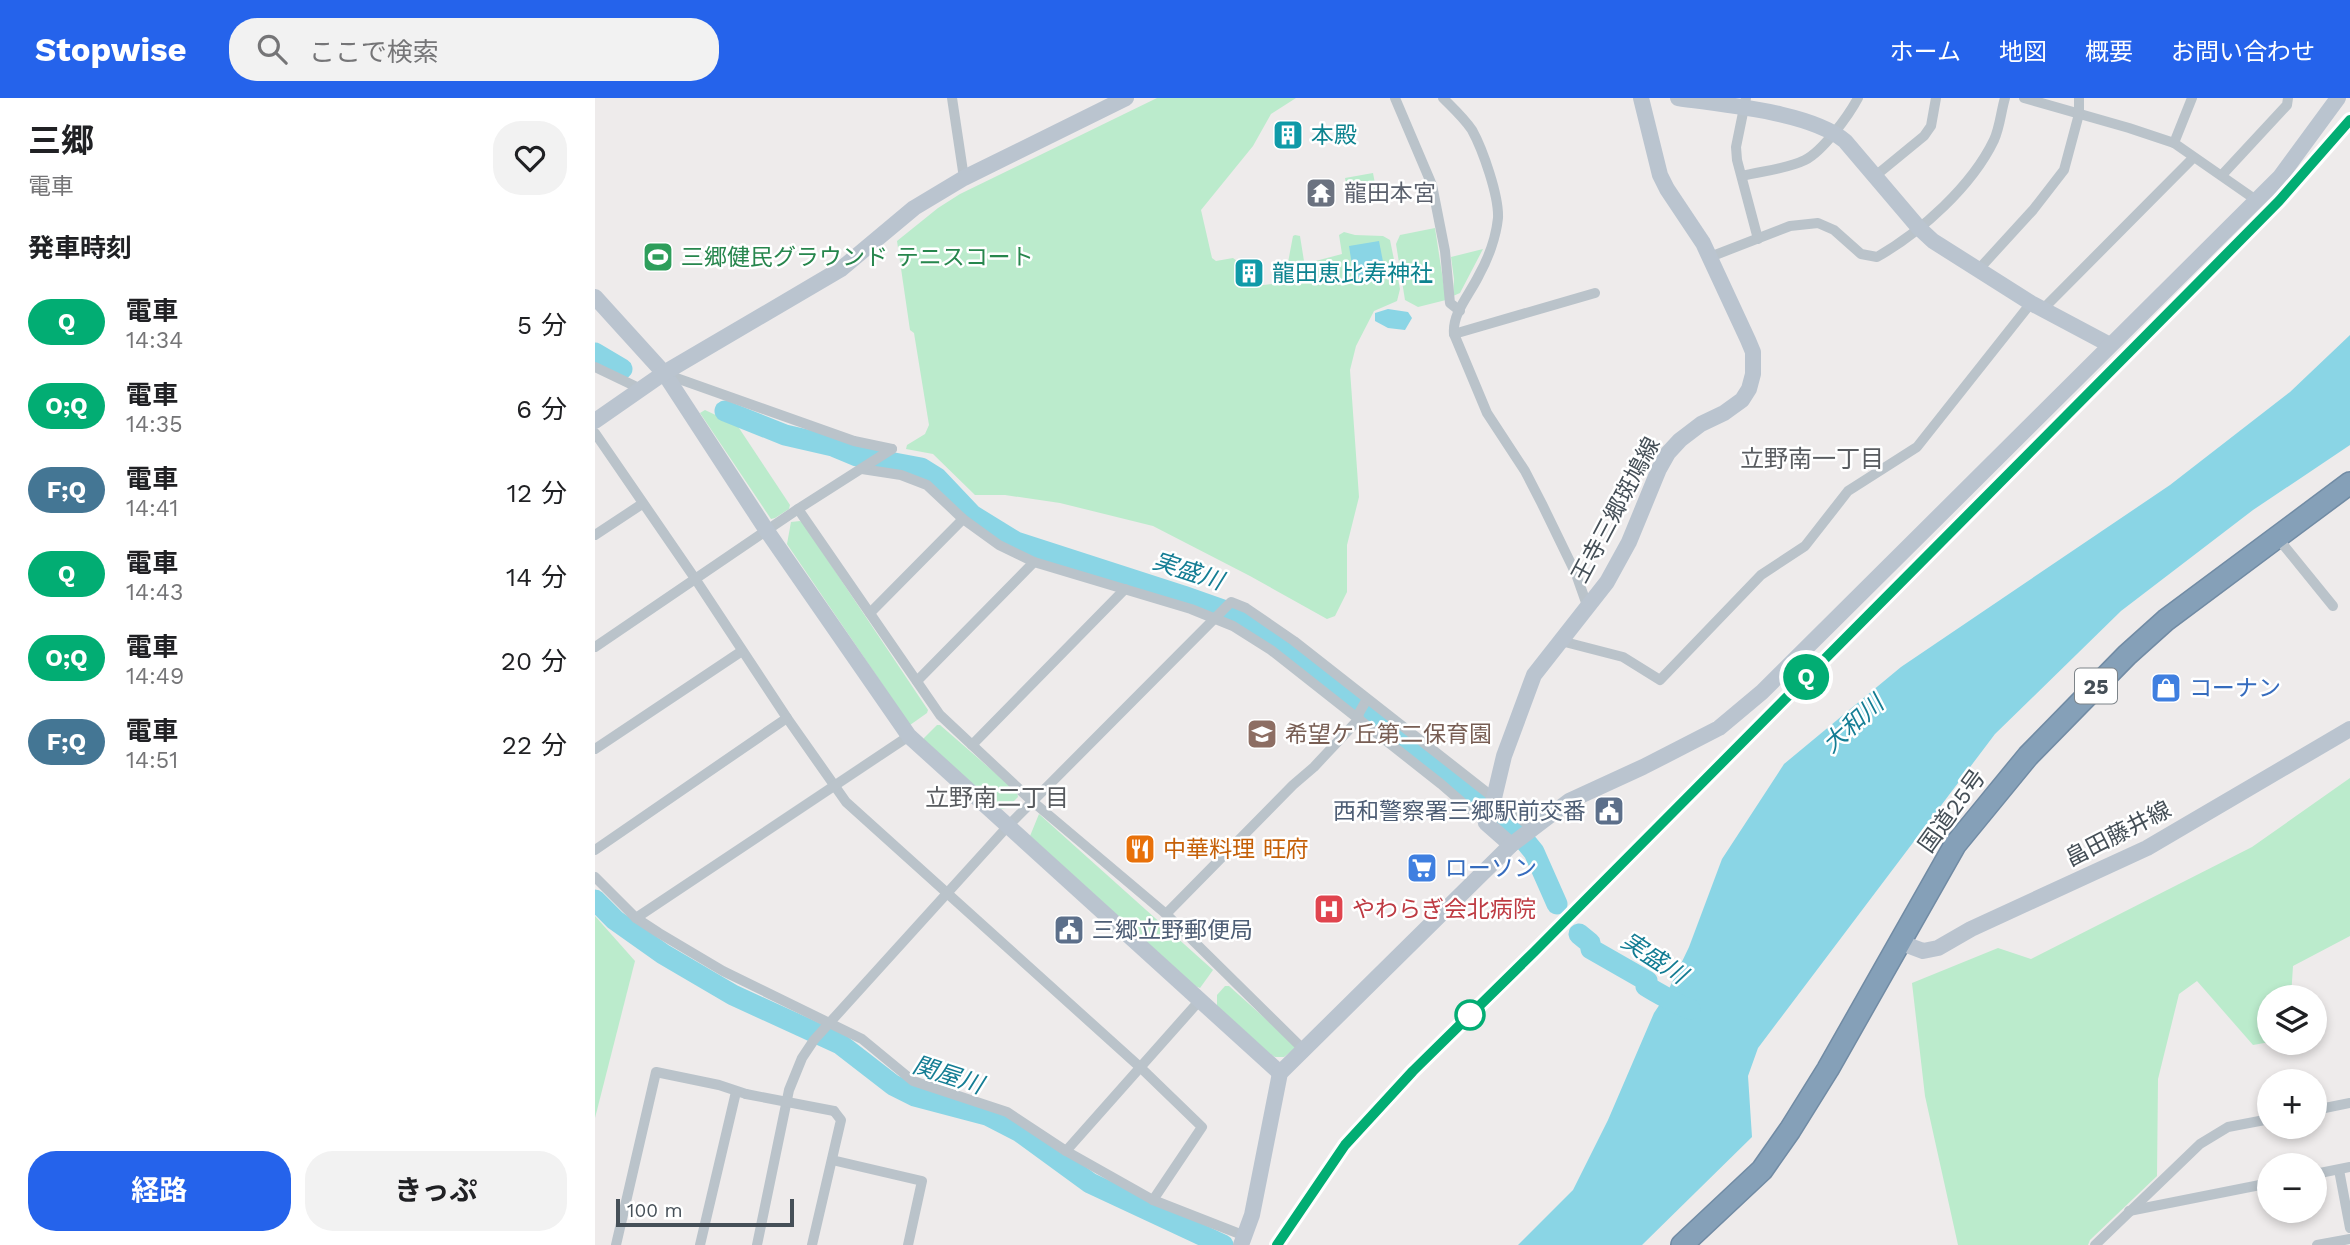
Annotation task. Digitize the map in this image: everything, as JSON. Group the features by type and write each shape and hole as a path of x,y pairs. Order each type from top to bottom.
{"highway":[{"name":"国道25号","path":"1682,1245 1762,1170 1828,1069 1955,845 2028,756 2151,633 2192,599 2350,483"}],"street":[{"path":"952,98 964,177"},
{"path":"1395,98 1432,185 1445,251 1450,303 1459,311"},
{"path":"1443,98 1472,131 1496,201 1498,219 1480,274 1453,323 1454,334 1487,413 1525,471 1576,574 1588,608"},
{"name":"王寺三郷斑鳩線","path":"1490,810 1504,756 1534,674 1607,583 1629,542 1668,453 1701,424 1724,413 1742,400 1749,389 1753,374 1753,352 1710,257 1660,175 1641,98"},
{"path":"1678,98 1745,103 1811,121 1834,131 1933,241 2037,306 2110,345"},
{"path":"1742,176 1804,160 1834,131 1858,98"},
{"path":"1874,177 1924,136 1931,126 1936,98"},
{"path":"1710,257 1790,226 1818,223 1834,230 1861,254 1877,257 1919,228 1969,181 1994,138 2005,98"},
{"path":"2024,98 2174,143 2256,200"},
{"path":"1979,269 2033,210 2064,170 2078,114 2079,98"},
{"path":"2174,143 2192,98"},
{"path":"2221,176 2287,105 2288,98"},
{"path":"595,877 636,918 723,971 826,1026 862,1040 913,1081 1007,1112 1066,1151 1153,1200 1243,1241 1252,1215 1280,1073 1521,836 1569,801 1719,728 1762,692 2280,177 2338,98"},
{"path":"595,421 664,373 841,269 914,208 964,177 1118,100"},
{"path":"1745,103 1736,147 1758,239"},
{"path":"1561,641 1623,657 1660,680 1761,575 1805,546 1848,491 1917,447 2037,306 2193,158"},
{"path":"1454,334 1595,293"},
{"path":"595,297 664,373 767,531 909,736 1280,1073"},
{"path":"595,367 641,389"},
{"path":"595,647 891,449 853,441 664,373"},
{"path":"595,433 787,719 846,802 1141,1068 1202,1127 1153,1200"},
{"path":"865,467 901,475 927,485 963,519 999,545 1034,562 1218,617 1271,650 1441,784 1490,810 1521,836"},
{"path":"595,535 642,505"},
{"path":"798,509 940,715 1032,801 1165,914 1304,1050"},
{"path":"870,613 963,519"},
{"path":"2277,537 2333,606"},
{"path":"917,681 1034,562"},
{"path":"972,745 1125,589"},
{"path":"757,1245 789,1090 801,1058 814,1040 1008,826 1231,602 1246,608 1286,634 1367,699 1521,836"},
{"path":"595,749 742,651"},
{"path":"1165,914 1314,767 1359,717 1367,699"},
{"path":"595,850 787,719"},
{"name":"畠田藤井線","path":"1899,942 1923,951 1938,948 1971,929 2147,848 2350,729"},
{"path":"636,918 909,736"},
{"path":"1066,1151 1200,1000"},
{"path":"616,1245 656,1072 741,1093 834,1111 841,1120 812,1245"},
{"path":"700,1245 741,1093"},
{"path":"2327,1107 2350,1102"},
{"path":"2095,1245 2200,1144 2228,1127 2257,1121"},
{"path":"832,1160 922,1181 908,1245"},
{"path":"2344,1169 2350,1228"},
{"path":"2129,1211 2257,1186"},
{"path":"2317,1245 2350,1239"}],"green space":[{"path":"1157,98 1296,98 1271,114 1253,146 1201,210 1212,258 1216,261 1233,258 1237,261 1246,287 1273,284 1286,273 1295,235 1300,236 1304,261 1308,263 1342,254 1339,235 1344,232 1383,236 1390,240 1400,289 1397,301 1374,311 1356,346 1350,370 1359,497 1347,545 1347,592 1335,616 1327,619 1153,526 1060,503 1005,495 975,495 933,454 906,449 907,445 925,434 929,425 914,333 910,330 897,241 960,194"},
{"path":"1373,173 1376,189 1348,194 1345,178"},
{"path":"1435,228 1446,300 1418,307 1405,300 1396,244 1400,235"},
{"path":"1483,249 1460,293 1453,296 1451,257"},
{"path":"705,410 737,425 790,505 789,509 771,519 700,413"},
{"path":"800,521 928,710 910,725 787,544 791,522"},
{"path":"937,725 1017,792 1018,797 1007,808 1001,809 924,742 924,738"},
{"path":"2350,778 2350,936 2293,966 2292,985 2257,985 2257,1044 2253,1045 2197,981 2179,994 2158,1079 2157,1176 2090,1240 2088,1245 1958,1245 1925,1096 1912,983 1998,948 2031,959 2252,847"},
{"path":"1039,814 1213,970 1200,988 1030,836"},
{"path":"595,916 635,961 595,1118"},
{"path":"1225,986 1229,986 1297,1047 1284,1057 1275,1057 1269,1053 1217,1006 1217,995"}],"water":[{"path":"1379,241 1385,272 1354,278 1349,246"},
{"path":"1388,309 1408,312 1412,318 1405,330 1388,328 1375,321 1375,313"},
{"name":"大和川","path":"2350,335 2350,445 2253,510 2121,611 1995,734 1758,1048 1748,1076 1752,1137 1642,1245 1518,1245 1573,1190 1608,1120 1654,1013 1666,995 1689,947 1722,859 1784,764 1901,667 2170,485 2290,392"}],"waterway":[{"name":"実盛川","path":"595,353 622,369"},
{"name":"実盛川","path":"725,411 785,435 833,446 857,456 921,468 937,478 972,515 1016,542 1234,614 1309,667 1512,825 1534,852 1557,904"},
{"name":"関屋川","path":"595,900 615,920 663,954 733,995 840,1044 893,1085 915,1096 987,1115 1020,1132 1090,1183 1223,1245"},
{"name":"実盛川","path":"1579,934 1590,943 1591,949 1647,981 1646,986 1690,1009"}],"railway":[{"path":"1277,1245 1345,1145 1413,1071 2197,284 2278,201 2350,120"}],"train":[{"name":"Q","path":"1277,1245 1345,1145 1413,1071 2279,201 2350,120"}],"place":[{"name":"本殿","path":"1288,135"},
{"name":"龍田本宮","path":"1321,193"},
{"name":"三郷健民グラウンド テニスコート","path":"658,257"},
{"name":"龍田恵比寿神社","path":"1249,273"},
{"name":"コーナン","path":"2166,688"},
{"name":"希望ケ丘第二保育園","path":"1262,734"},
{"name":"西和警察署三郷駅前交番","path":"1609,811"},
{"name":"中華料理 旺府","path":"1140,849"},
{"name":"ローソン","path":"1422,868"},
{"name":"やわらぎ会北病院","path":"1329,909"},
{"name":"三郷立野郵便局","path":"1069,930"}],"district":[{"name":"立野南一丁目","path":"1812,459"},
{"name":"立野南二丁目","path":"997,798"}]}
